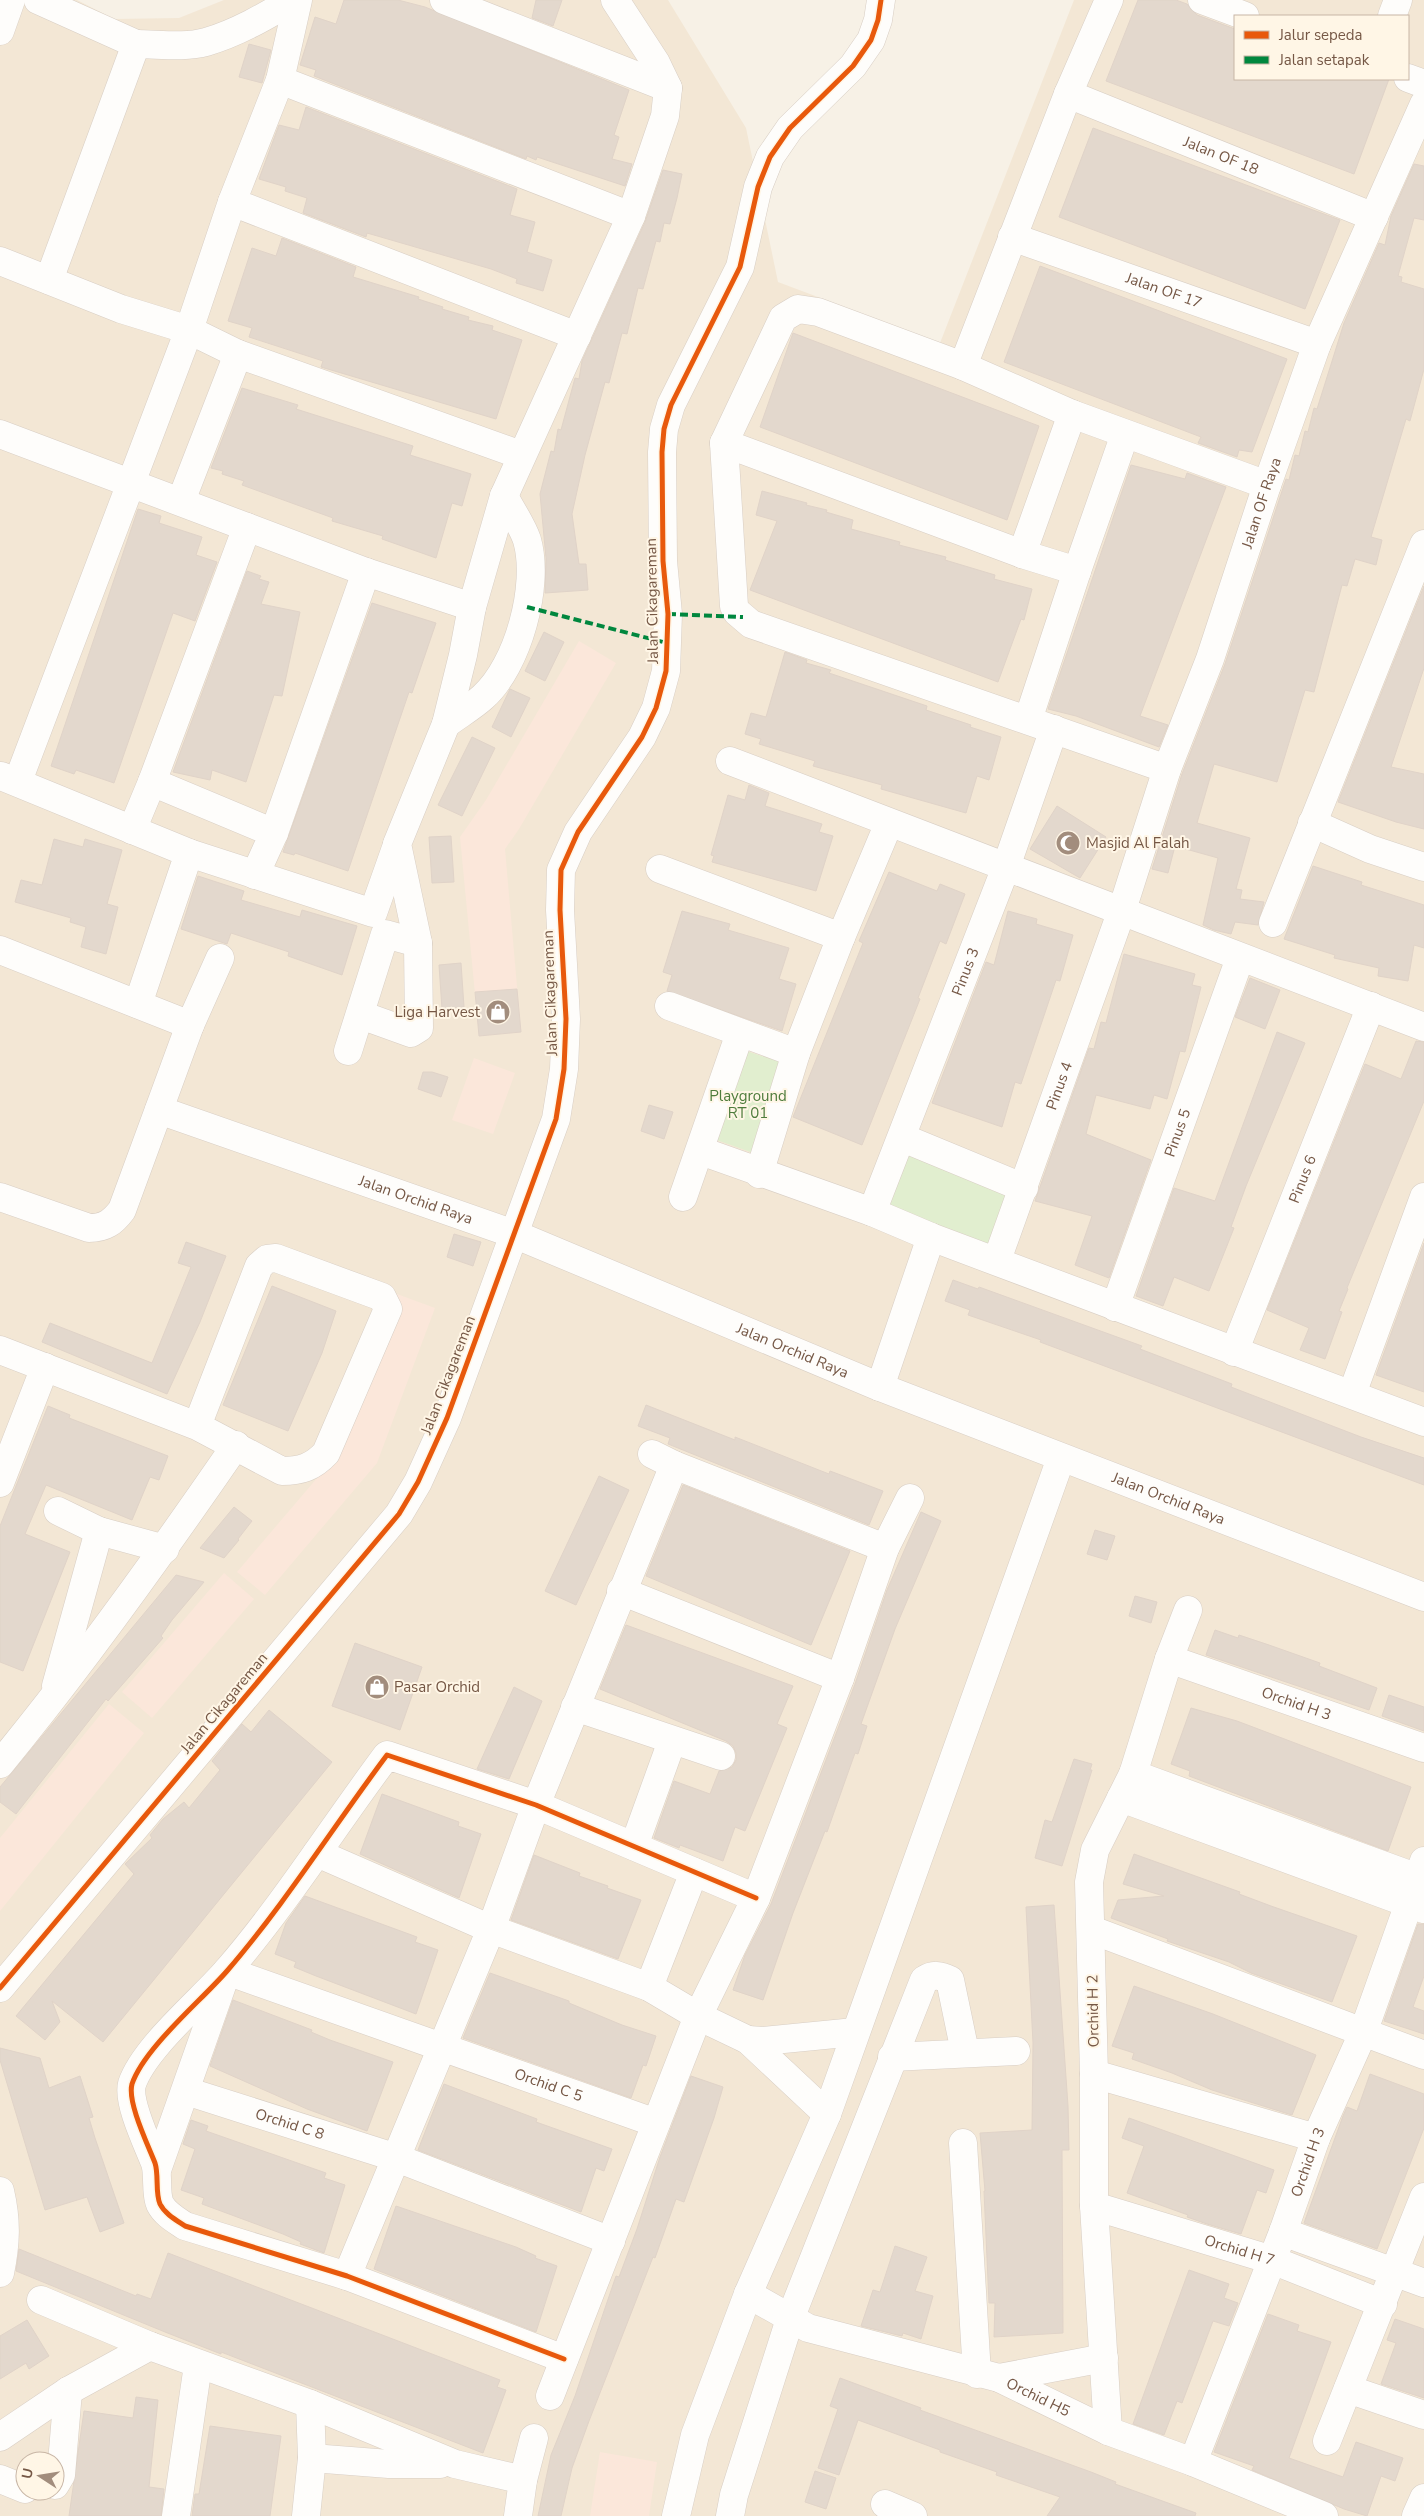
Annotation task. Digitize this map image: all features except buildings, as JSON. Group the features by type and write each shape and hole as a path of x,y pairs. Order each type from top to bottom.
{"street":[{"path":"0,30 11,0"},
{"path":"38,0 136,44 178,45 205,42 261,18 293,0"},
{"path":"298,0 280,80 232,202 189,330 131,482 9,778 189,853 254,875 379,923 418,943"},
{"path":"444,0 668,88"},
{"path":"348,1051 361,1015 397,844 446,724 463,655 472,607 504,496 631,216 665,116 668,88 656,63 615,0"},
{"name":"Jalan Cikagareman","path":"0,1988 399,1514 418,1482 447,1418 556,1119 564,1069 566,1019 560,910 562,870 578,832 642,737 656,708 666,671 668,614 663,561 662,452 664,429 671,405 740,267 758,187 770,156 790,128 852,66 871,40 878,20 881,0"},
{"path":"963,366 1068,94 1108,0"},
{"path":"1202,0 1242,15"},
{"path":"1392,15 1398,0"},
{"path":"49,280 136,44"},
{"path":"1409,78 1424,84"},
{"path":"280,80 631,216"},
{"name":"Jalan OF 18","path":"1068,94 1374,217"},
{"name":"Jalan OF Raya","path":"1122,910 1167,770 1210,659 1267,485 1317,344 1424,104"},
{"path":"232,202 577,336"},
{"name":"Jalan OF 17","path":"1012,237 1317,344"},
{"path":"0,261 120,309 189,330 238,354 521,455"},
{"path":"1167,770 751,624 743,618 734,606 724,443 783,318 798,309 818,312 963,366 1072,414 1267,485"},
{"path":"180,501 238,354"},
{"path":"1022,554 1072,414"},
{"path":"1028,720 1125,434"},
{"path":"2,440 131,482 366,572 472,607"},
{"path":"724,443 1022,554 1077,571"},
{"path":"446,724 484,696 510,659 522,630 529,597 531,566 526,539 504,496"},
{"path":"132,830 152,782 247,527"},
{"path":"1273,923 1424,544"},
{"path":"254,875 274,833 366,572"},
{"name":"Pinus 3","path":"872,1212 903,1138 1006,867 1054,729"},
{"path":"730,761 757,769 889,823 1122,910 1240,958 1424,1027"},
{"path":"152,782 274,833"},
{"path":"759,1174 796,1053 841,937 889,823"},
{"path":"1312,823 1370,849 1424,867"},
{"path":"361,1015 410,1034 419,1028 421,1018 418,943 397,844"},
{"path":"138,1004 189,853"},
{"path":"660,869 841,937"},
{"name":"Pinus 4","path":"997,1260 1122,910"},
{"path":"0,950 190,1025"},
{"path":"0,1197 89,1228 101,1228 108,1224 122,1210 190,1025 220,958"},
{"name":"Pinus 5","path":"1115,1307 1240,958"},
{"path":"669,1006 740,1034 796,1053"},
{"name":"Pinus 6","path":"1234,1352 1371,1006"},
{"path":"683,1197 701,1151 740,1034"},
{"name":"Jalan Orchid Raya","path":"159,1110 514,1234 880,1387 1424,1597"},
{"path":"903,1138 1024,1188"},
{"path":"701,1151 759,1174 872,1212 931,1237 997,1260 1115,1307 1424,1422"},
{"path":"1352,1394 1424,1197"},
{"path":"880,1387 931,1237"},
{"path":"0,1350 197,1426 282,1471 297,1471 314,1465 326,1454 388,1309 382,1297 276,1258 267,1259 259,1266 197,1426"},
{"path":"0,1483 45,1367"},
{"path":"0,1764 52,1701 165,1549 236,1445"},
{"path":"676,2516 695,2435 1061,1458"},
{"path":"347,2276 394,2157 491,1929 536,1805 621,1591 663,1460 885,1548"},
{"path":"550,2396 698,2016 756,1898 840,1678 885,1548 910,1498"},
{"path":"58,1511 99,1530 165,1549"},
{"path":"52,1701 99,1530"},
{"path":"621,1591 840,1678"},
{"name":"Orchid H 2","path":"1108,2431 1094,2206 1092,1930 1088,1918 1088,1882 1095,1850 1133,1774 1169,1659 1188,1610"},
{"name":"Orchid H 3","path":"1169,1659 1424,1748"},
{"path":"575,1707 721,1756"},
{"path":"634,1846 672,1741"},
{"path":"564,2359 347,2276 185,2226 172,2218 160,2203 158,2170 133,2103 131,2086 150,2053 227,1971 317,1853 387,1755 536,1805 756,1898"},
{"path":"1133,1774 1419,1888"},
{"path":"1122,1798 1419,1888"},
{"path":"317,1853 491,1929 649,1988 698,2016 757,2043 819,2106"},
{"path":"649,1988 694,1872"},
{"name":"Orchid H 3","path":"1193,2462 1283,2232 1316,2138 1363,2033 1419,1888"},
{"path":"1092,1930 1424,2055"},
{"path":"158,2170 227,1971"},
{"name":"Orchid C 5","path":"227,1971 656,2123"},
{"path":"730,2516 734,2495 790,2319 924,1980 934,1975 950,1980 964,2052"},
{"path":"757,2043 845,2034"},
{"path":"892,2057 964,2052 1016,2051"},
{"path":"1094,2074 1316,2138"},
{"name":"Orchid C 8","path":"186,2091 394,2157 611,2241"},
{"path":"963,2142 988,2376 1104,2358"},
{"path":"0,2191 6,2218 4,2253 0,2273"},
{"path":"1327,2441 1424,2197"},
{"name":"Orchid H 7","path":"1094,2206 1272,2260 1383,2304"},
{"path":"1283,2232 1424,2282"},
{"name":"Orchid H5","path":"748,2294 808,2328 988,2376 1108,2431 1193,2462 1324,2516"},
{"path":"42,2300 150,2346 310,2404 455,2464 523,2480"},
{"path":"0,2437 68,2391 150,2346"},
{"path":"176,2516 198,2364"},
{"path":"1348,2389 1424,2415"},
{"path":"63,2451 68,2391"},
{"path":"306,2516 312,2458 310,2404"},
{"path":"518,2516 523,2480 534,2438"},
{"path":"312,2458 389,2464 455,2464"},
{"path":"0,2479 15,2485"},
{"path":"1416,2516 1424,2498"},
{"path":"885,2504 913,2516"}],"shaded area":[{"path":"0,0 77,0 114,19 179,18 224,0 668,0 746,128 778,282 940,343 1074,0 1424,0 1424,2516 0,2516"},
{"path":"579,641 616,663 519,829 505,849 521,1032 479,1036 460,837 486,800"},
{"path":"474,1058 515,1073 493,1134 452,1120"},
{"path":"397,1294 435,1308 377,1463 265,1595 237,1572 341,1450"},
{"path":"224,1573 254,1599 152,1718 122,1692"},
{"path":"109,1704 144,1733 0,1911 0,1838"},
{"path":"600,2452 657,2462 649,2516 590,2516"}],"green space":[{"name":"Playground RT 01","path":"743,1050 784,1063 756,1154 714,1139"},
{"path":"907,1149 1011,1192 990,1251 884,1208"}],"marked path":[{"path":"527,607 667,643"},
{"path":"668,614 743,617"}],"cycle path":[{"path":"0,1988 399,1514 418,1482 447,1418 556,1119 564,1069 566,1019 560,910 561,870 578,832 642,737 656,708 666,671 668,614 663,561 662,452 664,429 671,405 740,267 758,187 770,157 790,128 853,66 871,40 878,20 881,0"},
{"path":"564,2359 347,2276 185,2226 174,2219 160,2204 155,2163 135,2112 131,2092 132,2084 138,2070 160,2040 227,1971 269,1919 387,1755 536,1805 756,1898"}],"place":[{"name":"Masjid Al Falah","path":"1068,843"},
{"name":"Liga Harvest","path":"498,1012"},
{"name":"Pasar Orchid","path":"377,1687"}]}
